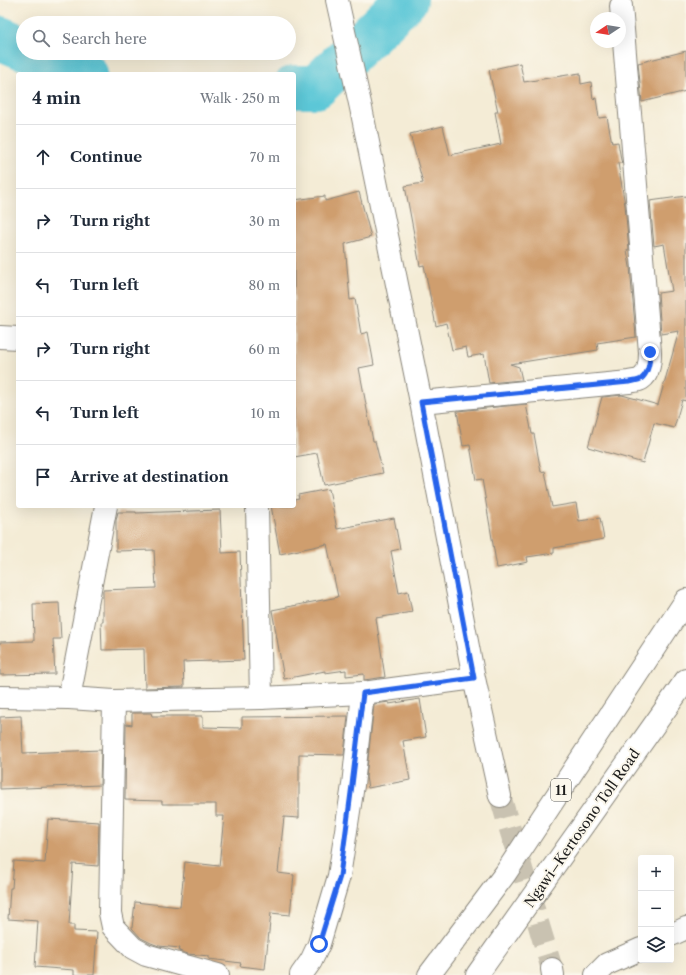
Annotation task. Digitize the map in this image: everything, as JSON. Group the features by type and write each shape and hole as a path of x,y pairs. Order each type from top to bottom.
{"main road":[{"path":"338,0 362,108 421,402 474,678 500,796"},
{"path":"421,402 629,382 641,379 645,375 650,362 650,352 621,6"},
{"path":"0,338 16,338"},
{"path":"69,698 106,508"},
{"path":"258,508 261,698"},
{"name":"11","path":"429,975 505,874 686,600"},
{"path":"0,697 69,698 114,701 261,698 363,693 474,678"},
{"name":"Ngawi–Kertosono Toll Road","path":"477,975 686,680"},
{"path":"301,975 311,961 319,944 340,876 363,693"},
{"path":"114,701 110,913 114,927 133,948 146,955 218,975"},
{"path":"674,934 686,928"},
{"path":"596,975 607,964 638,950"}],"building":[{"path":"686,51 686,91 642,102 638,63"},
{"path":"520,63 524,82 580,73 581,84 591,82 593,99 596,98 599,118 607,117 612,143 618,142 622,163 618,163 625,205 629,250 627,250 630,267 636,337 597,343 598,350 510,364 519,367 522,380 489,383 484,354 468,357 466,347 452,350 446,323 436,326 424,265 420,266 405,186 423,183 410,134 443,126 450,155 501,144 495,112 498,112 489,70"},
{"path":"359,192 371,237 345,244 350,300 355,299 361,334 368,332 374,365 359,368 373,441 375,441 383,473 324,485 317,453 296,457 296,200 325,196 325,201"},
{"path":"686,196 686,401 682,400 674,428 654,423 643,463 588,447 602,397 622,395 658,405 679,331 661,334 658,293 672,291 664,244 654,246 650,201"},
{"path":"526,404 532,434 534,434 541,472 545,471 552,507 576,503 579,521 600,518 604,539 554,548 554,553 527,557 528,562 497,568 482,479 476,480 470,445 463,446 457,411"},
{"path":"329,489 337,529 394,518 400,549 391,551 399,593 408,591 412,612 376,618 385,677 364,680 364,674 346,676 346,670 325,673 325,671 284,679 272,610 338,597 327,544 280,554 271,508 296,508 296,500 299,499 298,495"},
{"path":"220,510 222,553 240,552 244,660 183,662 184,687 145,688 144,649 102,650 101,622 103,622 103,590 156,588 154,550 116,551 116,520 118,512 136,513"},
{"path":"59,603 61,639 53,639 55,674 0,675 0,642 34,641 33,604"},
{"path":"420,699 426,737 403,741 410,780 368,788 366,777 374,704 389,702 389,704"},
{"path":"132,713 151,713 152,716 203,716 203,727 242,728 242,717 348,716 344,755 299,754 299,818 284,817 278,873 294,875 290,915 271,913 265,969 240,966 241,963 209,959 209,956 188,954 179,951 180,948 159,946 141,938 132,928 135,902 180,907 185,862 219,866 224,816 216,816 216,804 162,804 162,801 125,800 126,724 132,725"},
{"path":"21,716 23,753 101,750 100,785 0,789 0,717"},
{"path":"48,819 99,822 98,866 73,864 69,925 74,925 74,931 97,932 94,975 74,975 74,970 35,967 38,921 8,919 10,888 12,888 14,861 45,863"}],"waterway":[{"path":"296,87 316,87 406,0"},
{"path":"0,38 16,45"},
{"path":"53,60 81,72"}],"tunnel":[{"path":"500,796 552,969"}],"route":[{"path":"319,944 340,876 363,693 474,678 452,570 421,402 629,382 641,379 645,375 650,362 650,352"}]}
